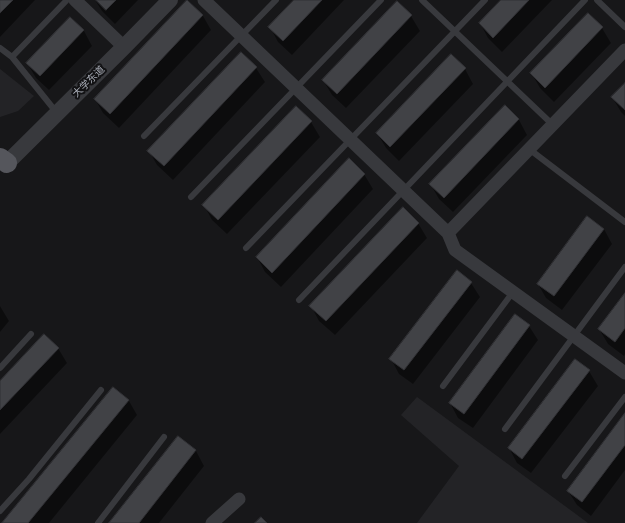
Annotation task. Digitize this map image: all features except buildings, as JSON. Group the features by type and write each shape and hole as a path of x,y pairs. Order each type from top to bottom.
{"street":[{"path":"75,0 124,47"},
{"name":"大学东道","path":"3,160 57,113 170,0"},
{"path":"204,0 448,233 455,250 625,373"},
{"path":"448,233 625,50"},
{"path":"212,523 239,499"}],"lane":[{"path":"12,57 67,0"},
{"path":"144,136 276,0"},
{"path":"191,197 381,0"},
{"path":"422,0 553,124"},
{"path":"246,248 485,0"},
{"path":"299,300 585,0"},
{"path":"597,0 625,27"},
{"path":"0,48 12,57 57,113"},
{"path":"529,149 625,222"},
{"path":"505,429 625,268"},
{"path":"443,386 513,292"},
{"path":"0,368 32,334"},
{"path":"0,511 29,479 101,390"},
{"path":"565,476 625,397"},
{"path":"98,523 164,437"}],"shaded area":[{"path":"0,69 34,96 18,111 0,117"},
{"path":"417,397 588,523 417,523 459,466 401,415"}]}
